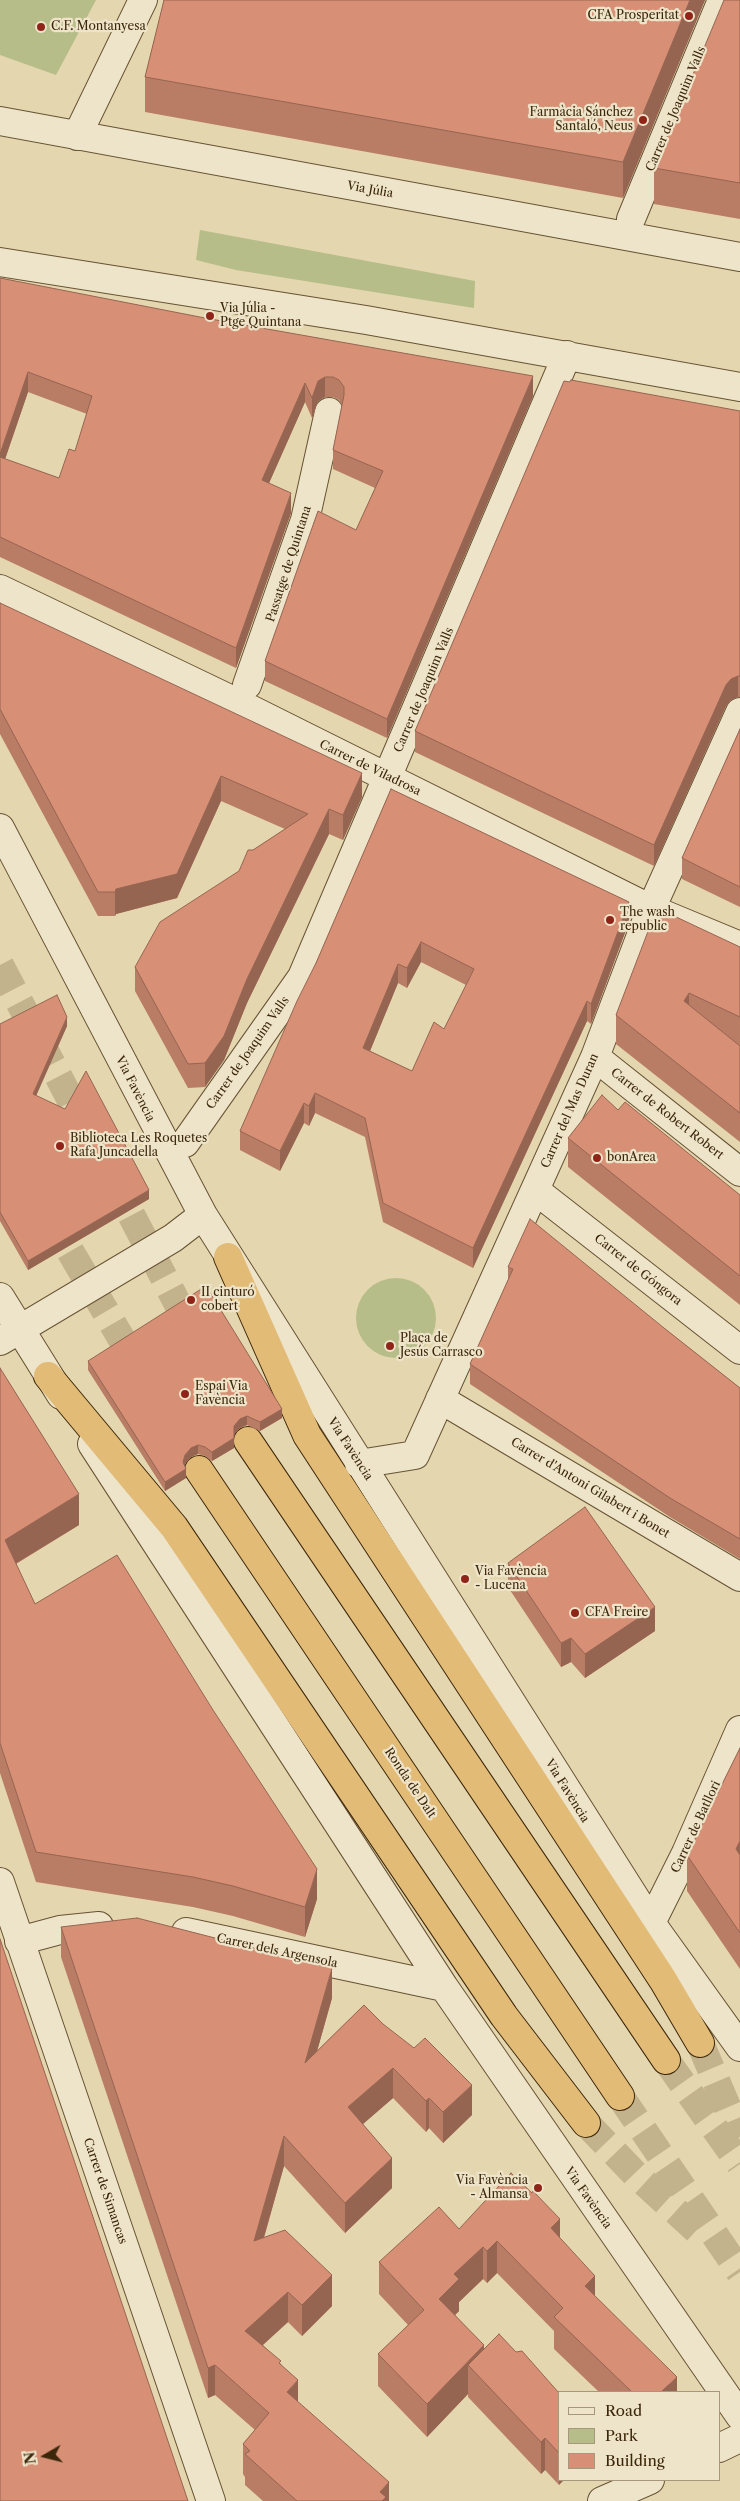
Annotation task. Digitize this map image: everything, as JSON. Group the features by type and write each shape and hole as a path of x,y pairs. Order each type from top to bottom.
{"highway":[{"path":"228,1257 307,1435 663,1980 700,2043"},
{"path":"48,1376 174,1527 504,2016 586,2123"},
{"path":"248,1440 666,2060"},
{"name":"Ronda de Dalt","path":"199,1470 620,2096"}],"street":[{"path":"77,136 143,0"},
{"name":"Carrer de Joaquim Valls","path":"630,219 722,0"},
{"name":"Via Júlia","path":"0,121 740,257"},
{"path":"0,262 566,355 740,387"},
{"name":"Carrer de Joaquim Valls","path":"185,1143 302,977 566,355"},
{"name":"Passatge de Quintana","path":"247,685 305,520 330,412"},
{"name":"Carrer de Viladrosa","path":"0,588 387,777 651,909 740,946"},
{"name":"Carrer del Mas Duran","path":"359,1464 415,1455 594,1057 651,909 740,712"},
{"name":"Via Favència","path":"0,828 202,1216 651,1923 740,2047"},
{"name":"Carrer de Robert Robert","path":"594,1057 740,1172"},
{"name":"Carrer de Góngora","path":"535,1190 740,1350"},
{"path":"10,1334 173,1238 202,1216"},
{"name":"Via Favència","path":"0,1297 10,1334 48,1376 444,1987 740,2416"},
{"name":"Carrer d'Antoni Gilabert i Bonet","path":"440,1399 740,1577"},
{"name":"Carrer de Batllori","path":"651,1923 686,1853 740,1730"},
{"name":"Carrer de Simancas","path":"0,1882 211,2501"},
{"path":"19,1940 60,1930 127,1925"},
{"name":"Carrer dels Argensola","path":"163,1928 444,1987"},
{"path":"720,2448 740,2438"},
{"path":"602,2501 648,2481"}],"green space":[{"name":"C.F. Montanyesa","path":"0,0 96,0 56,75 0,55"},
{"path":"200,230 475,281 474,308 236,270 196,260"},
{"path":"388,1278 404,1278 418,1284 430,1296 436,1310 436,1326 430,1340 418,1352 404,1358 388,1358 374,1352 362,1340 356,1326 356,1310 362,1296 374,1284"}],"building":[{"path":"164,0 690,0 623,162 145,77"},
{"path":"724,0 740,0 740,183 654,168"},
{"path":"0,278 205,318 533,376 387,719 265,661 318,511 356,530 383,471 333,450 344,395 344,387 339,380 333,377 325,377 318,381 312,398 305,383 262,480 291,493 236,648 0,537 0,457 59,478 69,449 75,451 92,396 28,372 0,454"},
{"path":"571,380 740,411 740,676 731,679 726,685 654,845 415,731 564,381 570,382"},
{"path":"0,603 362,773 343,815 329,809 247,979 224,1036 205,1063 188,1064 135,967 160,922 239,871 248,850 253,850 308,814 221,776 177,874 116,889 115,892 98,892 0,709"},
{"path":"740,729 740,887 682,858"},
{"path":"391,789 629,902 591,1004 587,1001 473,1248 383,1203 365,1118 315,1093 309,1106 304,1103 280,1151 240,1131 297,1001 316,963","holes":["421,942 474,969 444,1029 434,1022 412,1071 363,1048 398,964 407,968"]},
{"path":"657,908 740,947 740,1017 689,993 684,1001 740,1046 740,1113 616,1015"},
{"name":"Biblioteca Les Roquetes Rafa Juncadella","path":"57,995 67,1017 33,1094 65,1109 86,1071 149,1190 28,1261 0,1212 0,1024"},
{"path":"602,1095 618,1110 625,1102 740,1195 740,1276 568,1138"},
{"path":"530,1219 740,1388 740,1539 670,1498 470,1364 513,1269 508,1267"},
{"name":"Espai Via Favència","path":"206,1286 282,1409 260,1422 247,1416 240,1419 234,1426 234,1438 212,1452 198,1445 191,1448 185,1455 183,1462 186,1469 165,1482 88,1361"},
{"path":"0,1368 79,1494 5,1540 35,1604 117,1555 213,1710 317,1869 305,1907 233,1886 193,1877 36,1852 0,1743"},
{"path":"585,1507 655,1607 585,1654 571,1638 561,1643 508,1563"},
{"path":"740,1748 740,1841 736,1849 740,1855 740,1933 687,1855"},
{"path":"137,1918 332,1968 305,2063 364,2005 383,2024 414,2048 425,2038 472,2085 443,2112 429,2098 426,2101 393,2068 348,2107 392,2158 345,2203 284,2136 254,2241 285,2230 332,2275 302,2305 288,2292 245,2331 281,2361 279,2363 298,2380 287,2392 389,2482 380,2492 386,2497 382,2501 297,2501 245,2454 250,2451 243,2444 269,2413 215,2365 208,2368 61,1927"},
{"path":"0,1939 188,2501 0,2501"},
{"path":"511,2173 532,2193 533,2191 560,2219 551,2228 595,2276 585,2286 677,2377 662,2391 631,2391 554,2317 563,2308 497,2241 487,2251 483,2247 454,2274 459,2279 439,2299 484,2345 427,2404 378,2354 424,2310 379,2262 439,2207 459,2229"},
{"path":"499,2334 516,2352 522,2351 558,2392 558,2452 545,2438 541,2442 468,2365"}],"tunnel":[{"path":"0,965 88,1133"},
{"path":"112,1178 195,1337"},
{"path":"49,1215 141,1372"},
{"path":"700,2043 740,2137"},
{"path":"666,2060 740,2164"},
{"path":"620,2096 740,2272"},
{"path":"586,2123 636,2175 702,2235"}],"place":[{"name":"CFA Prosperitat","path":"689,16"},
{"name":"C.F. Montanyesa","path":"41,27"},
{"name":"Farmàcia Sánchez Santaló, Neus","path":"643,120"},
{"name":"Via Júlia - Ptge Quintana","path":"210,316"},
{"name":"The wash republic","path":"610,920"},
{"name":"Biblioteca Les Roquetes Rafa Juncadella","path":"60,1146"},
{"name":"bonArea","path":"597,1158"},
{"name":"II cinturó cobert","path":"191,1300"},
{"name":"Plaça de Jesús Carrasco","path":"390,1346"},
{"name":"Espai Via Favència","path":"185,1394"},
{"name":"Via Favència - Lucena","path":"465,1579"},
{"name":"CFA Freire","path":"575,1613"},
{"name":"Via Favència - Almansa","path":"538,2188"}]}
